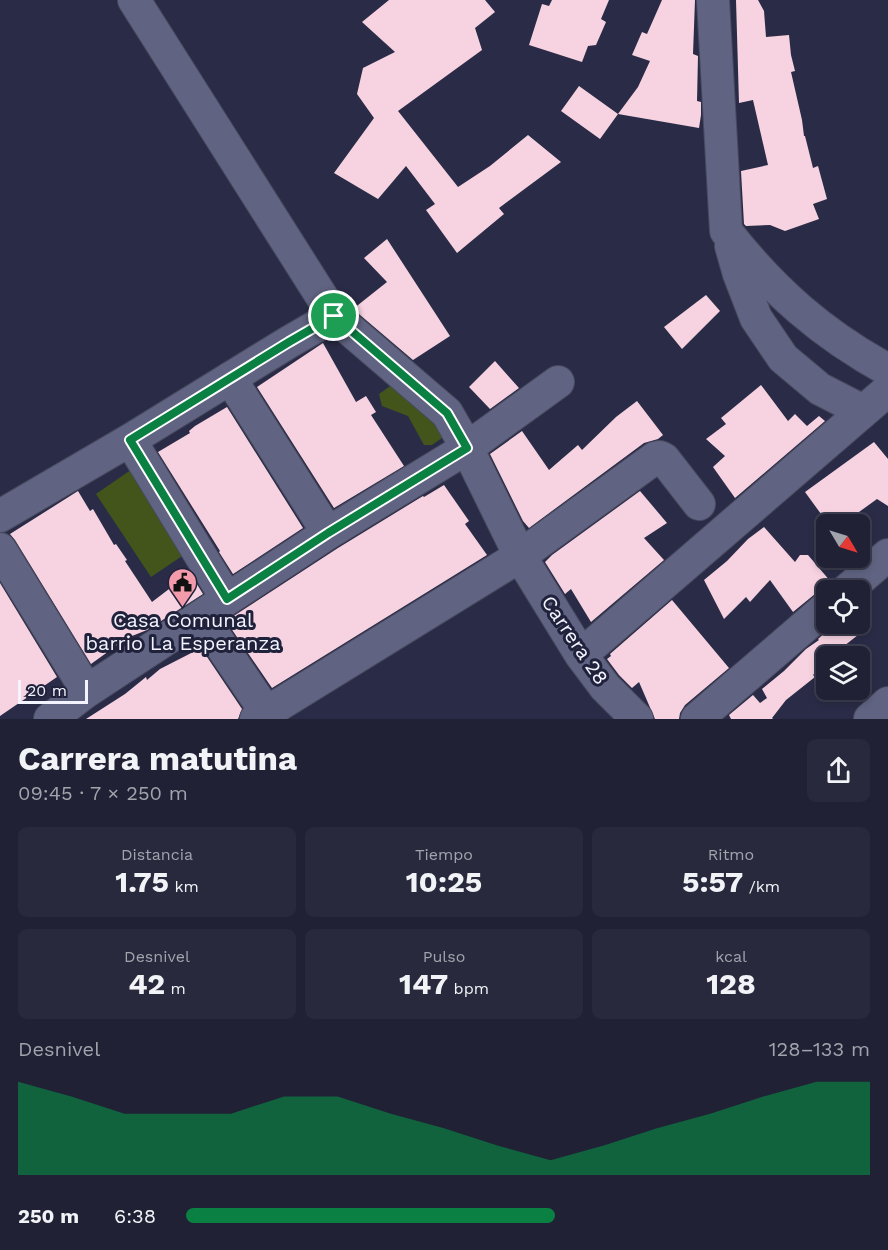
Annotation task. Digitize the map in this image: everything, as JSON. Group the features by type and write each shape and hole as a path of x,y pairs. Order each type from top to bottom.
{"street":[{"name":"Carrera 28","path":"134,0 334,316 447,413 467,448 520,556 581,655 605,687 638,719"},
{"path":"713,0 726,231 739,273 756,318 783,358 820,389 863,411"},
{"path":"726,231 774,287 824,331 888,370"},
{"path":"0,516 334,316"},
{"path":"230,378 328,533"},
{"path":"50,719 87,692 328,533 467,448 558,382"},
{"path":"581,655 888,390"},
{"path":"130,440 227,599"},
{"path":"201,616 261,715 520,556 655,458 664,459 699,504"},
{"path":"0,549 87,692"},
{"path":"859,580 888,555"},
{"path":"697,719 816,617"},
{"path":"870,719 888,703"}],"green space":[{"path":"393,384 452,431 432,445 424,445 408,416 382,406 379,394"},
{"path":"138,465 194,548 151,577 96,494"}],"building":[{"path":"389,0 485,0 495,12 475,28 482,50 398,111 458,187 490,166 528,135 561,162 499,208 504,214 457,253 426,210 435,204 406,166 378,199 334,173 374,118 357,94 363,68 395,52 362,22"},
{"path":"552,0 609,0 601,19 606,22 596,45 588,46 582,62 529,45 542,4 549,6"},
{"path":"662,0 695,0 693,54 698,56 697,101 701,102 699,128 618,114 638,87 650,61 632,55 642,32 647,34"},
{"path":"736,0 758,0 764,11 766,37 789,35 795,71 791,72 804,136 813,168 818,166 827,199 813,204 819,219 785,231 770,225 746,226 744,224 741,171 768,165 753,100 739,103"},
{"path":"579,86 618,114 600,139 561,111"},
{"path":"387,239 450,336 413,360 353,309 387,282 364,258"},
{"path":"706,295 720,311 682,349 664,327"},
{"path":"323,343 356,402 366,396 376,412 371,415 404,466 334,508 257,387"},
{"path":"495,361 519,388 490,409 469,387"},
{"path":"761,385 788,421 795,414 807,426 819,416 825,421 735,498 713,467 725,456 706,439 726,424 721,418"},
{"path":"637,401 663,435 644,443 529,528 523,521 490,454 522,431 549,470 578,445 582,450 616,417"},
{"path":"227,407 303,528 233,574 158,452"},
{"path":"874,442 888,459 888,506 877,499 856,514 821,514 805,492"},
{"path":"444,485 469,521 465,524 487,555 272,688 226,621 338,548"},
{"path":"78,491 90,511 93,509 114,545 116,544 127,560 125,561 152,602 190,573 203,594 147,630 127,638 91,664 10,534"},
{"path":"640,491 667,523 644,538 664,560 591,622 571,589 565,594 545,562"},
{"path":"764,527 795,562 800,555 808,555 816,564 816,568 819,568 829,580 816,580 816,593 793,612 770,580 750,602 746,597 724,619 704,580"},
{"path":"0,583 57,677 0,716"},
{"path":"672,600 729,668 685,705 679,719 655,719 639,682 632,688 607,659"},
{"path":"824,634 859,634 844,646 816,646 816,672 813,675 815,677 786,700 773,719 731,719 729,715 753,695 760,703 767,698 762,689"},
{"path":"201,648 242,709 238,719 86,719 125,694 146,677 147,680 160,669"}],"place":[{"name":"Casa Comunal barrio La Esperanza","path":"183,608"}],"route":[{"path":"334,316 447,413 467,448 328,533 227,599 130,440 334,316"}]}
